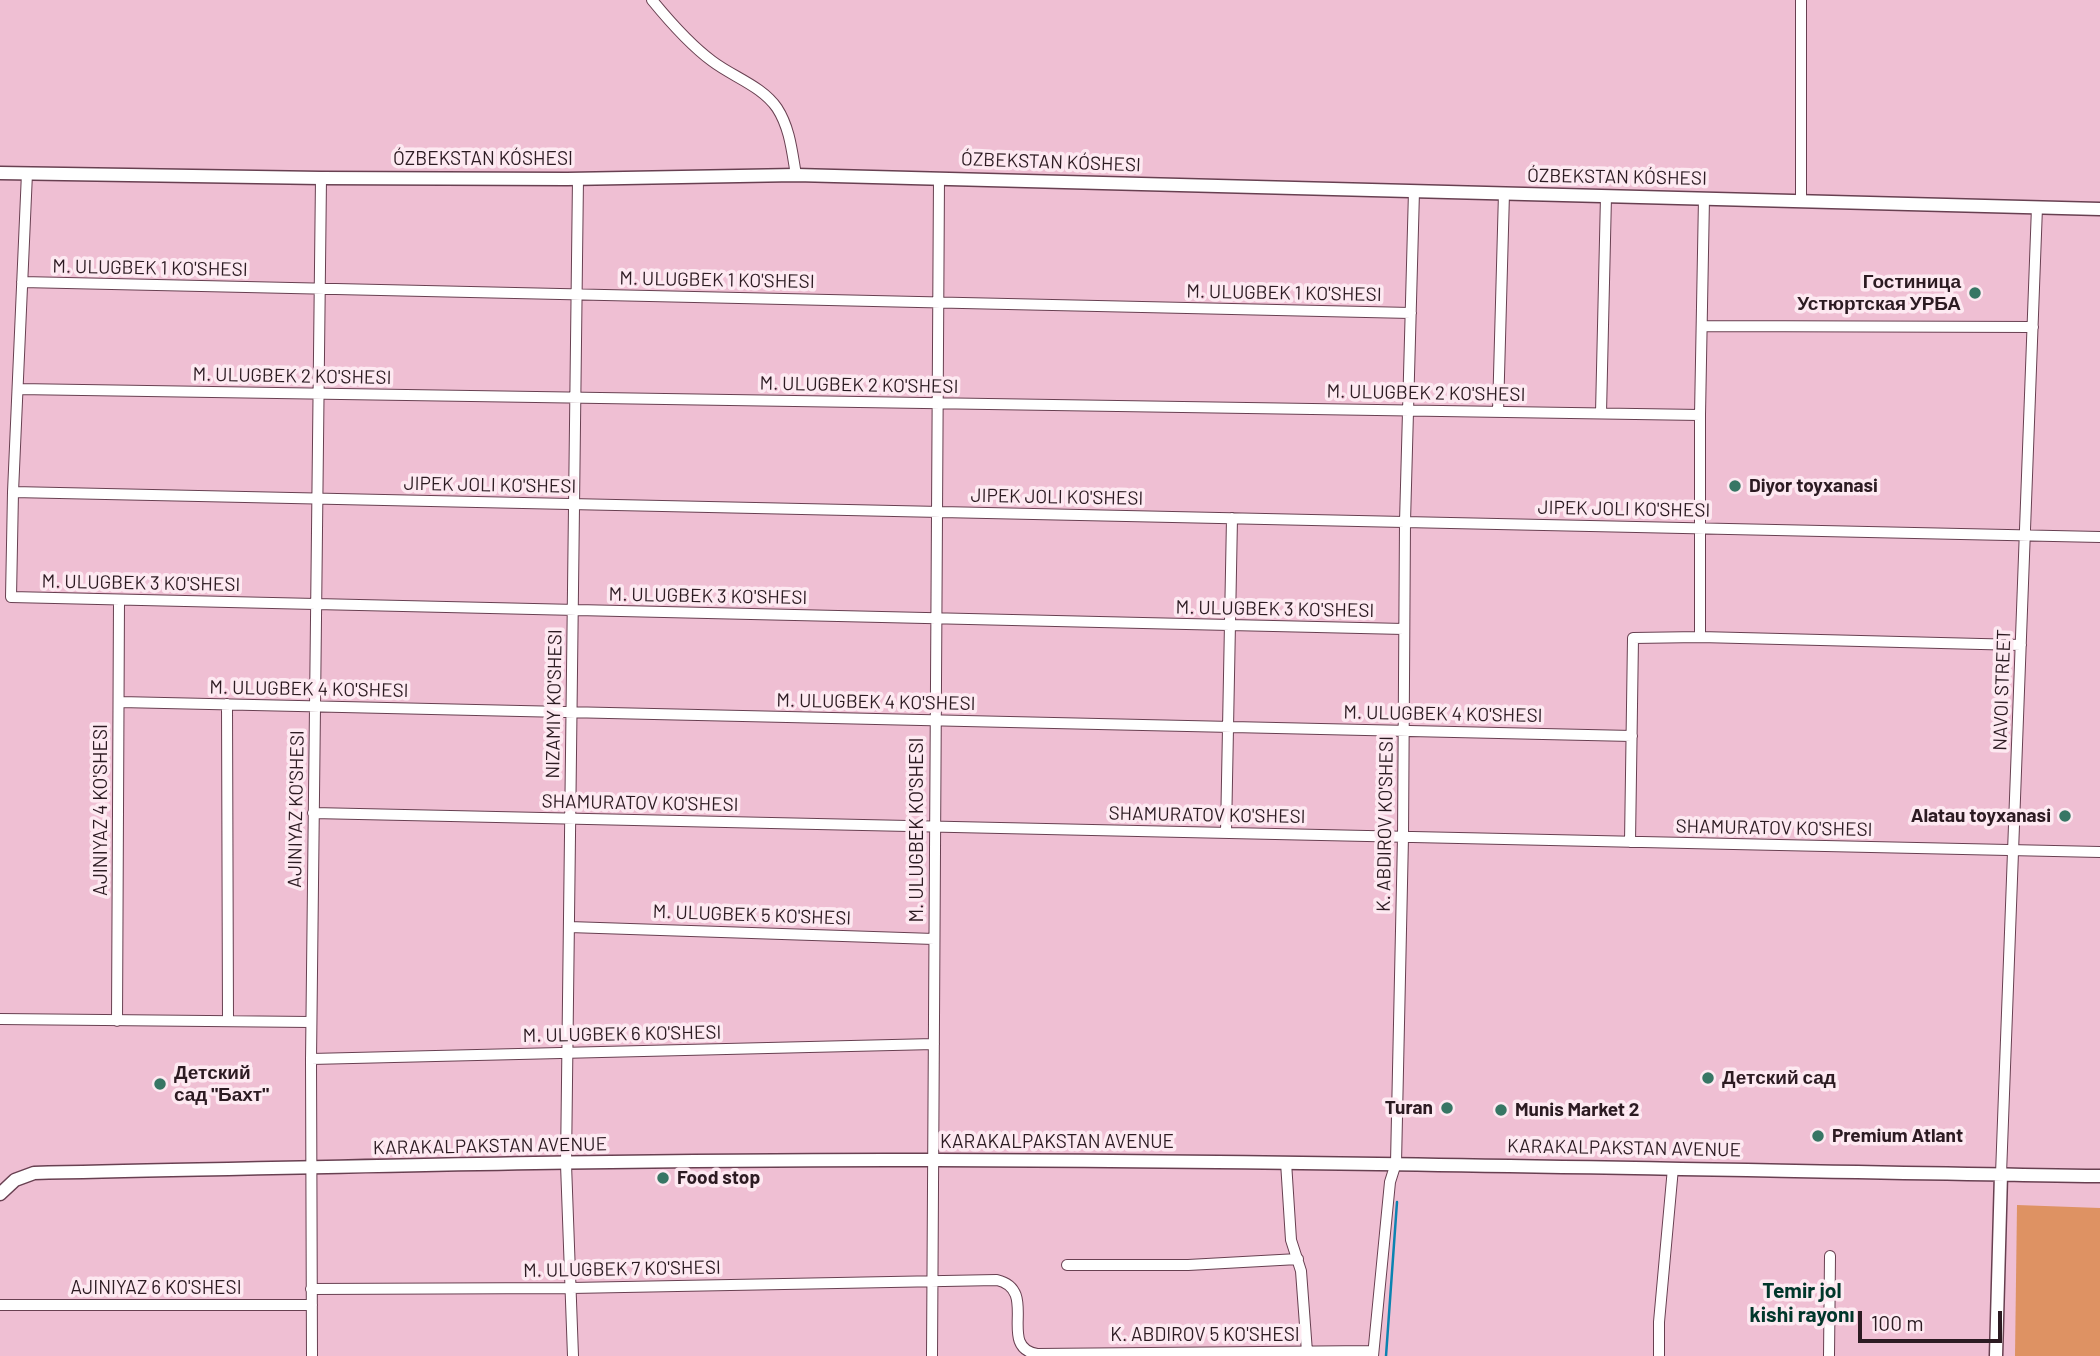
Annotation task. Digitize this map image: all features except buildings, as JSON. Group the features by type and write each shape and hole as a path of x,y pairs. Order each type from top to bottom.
{"street":[{"path":"652,0 674,27 712,61 753,86 776,107 789,134 796,175"},
{"path":"1801,0 1801,201"},
{"name":"ÓZBEKSTAN KÓSHESI","path":"0,173 321,178 796,175 2100,209"},
{"path":"13,492 27,173"},
{"name":"AJINIYAZ KO'SHESI","path":"312,1356 311,1022 321,178"},
{"name":"NIZAMIY KO'SHESI","path":"573,1356 566,1164 578,178"},
{"name":"M. ULUGBEK KO'SHESI","path":"932,1356 939,178"},
{"name":"K. ABDIROV KO'SHESI","path":"1373,1353 1390,1182 1396,1163 1403,837 1405,522 1415,191"},
{"path":"1499,412 1504,193"},
{"path":"1601,414 1606,196"},
{"path":"1700,637 1704,198"},
{"name":"NAVOI STREET","path":"2001,1174 2037,207"},
{"name":"M. ULUGBEK 1 KO'SHESI","path":"22,282 1411,313"},
{"path":"1702,326 2033,327"},
{"name":"M. ULUGBEK 2 KO'SHESI","path":"18,389 1700,415"},
{"name":"JIPEK JOLI KO'SHESI","path":"13,492 2100,537"},
{"name":"M. ULUGBEK 3 KO'SHESI","path":"13,492 11,597 1404,629"},
{"path":"1226,833 1231,518"},
{"name":"AJINIYAZ 4 KO'SHESI","path":"117,1021 120,702 118,600"},
{"path":"1630,842 1633,638 1700,637 2021,645"},
{"name":"M. ULUGBEK 4 KO'SHESI","path":"120,702 1632,736"},
{"path":"227,704 228,1021"},
{"name":"SHAMURATOV KO'SHESI","path":"313,813 2100,852"},
{"name":"M. ULUGBEK 5 KO'SHESI","path":"569,927 934,939"},
{"path":"0,1019 311,1022"},
{"name":"M. ULUGBEK 6 KO'SHESI","path":"311,1059 934,1044"},
{"name":"KARAKALPAKSTAN AVENUE","path":"0,1194 15,1180 34,1172 932,1160 1396,1163 2100,1176"},
{"path":"1286,1162 1291,1240 1298,1259 1303,1290 1307,1352"},
{"path":"1659,1356 1659,1322 1673,1168"},
{"path":"1996,1356 2001,1174"},
{"path":"1829,1356 1830,1256"},
{"path":"1067,1265 1188,1265 1298,1259"},
{"name":"M. ULUGBEK 7 KO'SHESI","path":"312,1289 571,1288 998,1280 1006,1282 1017,1295 1019,1343 1027,1352 1037,1353"},
{"name":"AJINIYAZ 6 KO'SHESI","path":"0,1306 312,1305"},
{"name":"K. ABDIROV 5 KO'SHESI","path":"1037,1353 1373,1353"}],"shaded area":[{"path":"2017,1205 2100,1208 2100,1356 2015,1356"}],"waterway":[{"path":"1386,1356 1397,1202"}],"place":[{"name":"Гостиница Устюртская УРБА","path":"1975,293"},
{"name":"Diyor toyxanasi","path":"1735,486"},
{"name":"Alatau toyxanasi","path":"2065,816"},
{"name":"Детский сад","path":"1708,1078"},
{"name":"Детский сад \"Бахт\"","path":"160,1084"},
{"name":"Turan","path":"1447,1108"},
{"name":"Munis Market 2","path":"1501,1110"},
{"name":"Premium Atlant","path":"1818,1136"},
{"name":"Food stop","path":"663,1178"}],"district":[{"name":"Temir jol kishi rayonı","path":"1802,1303"}]}
